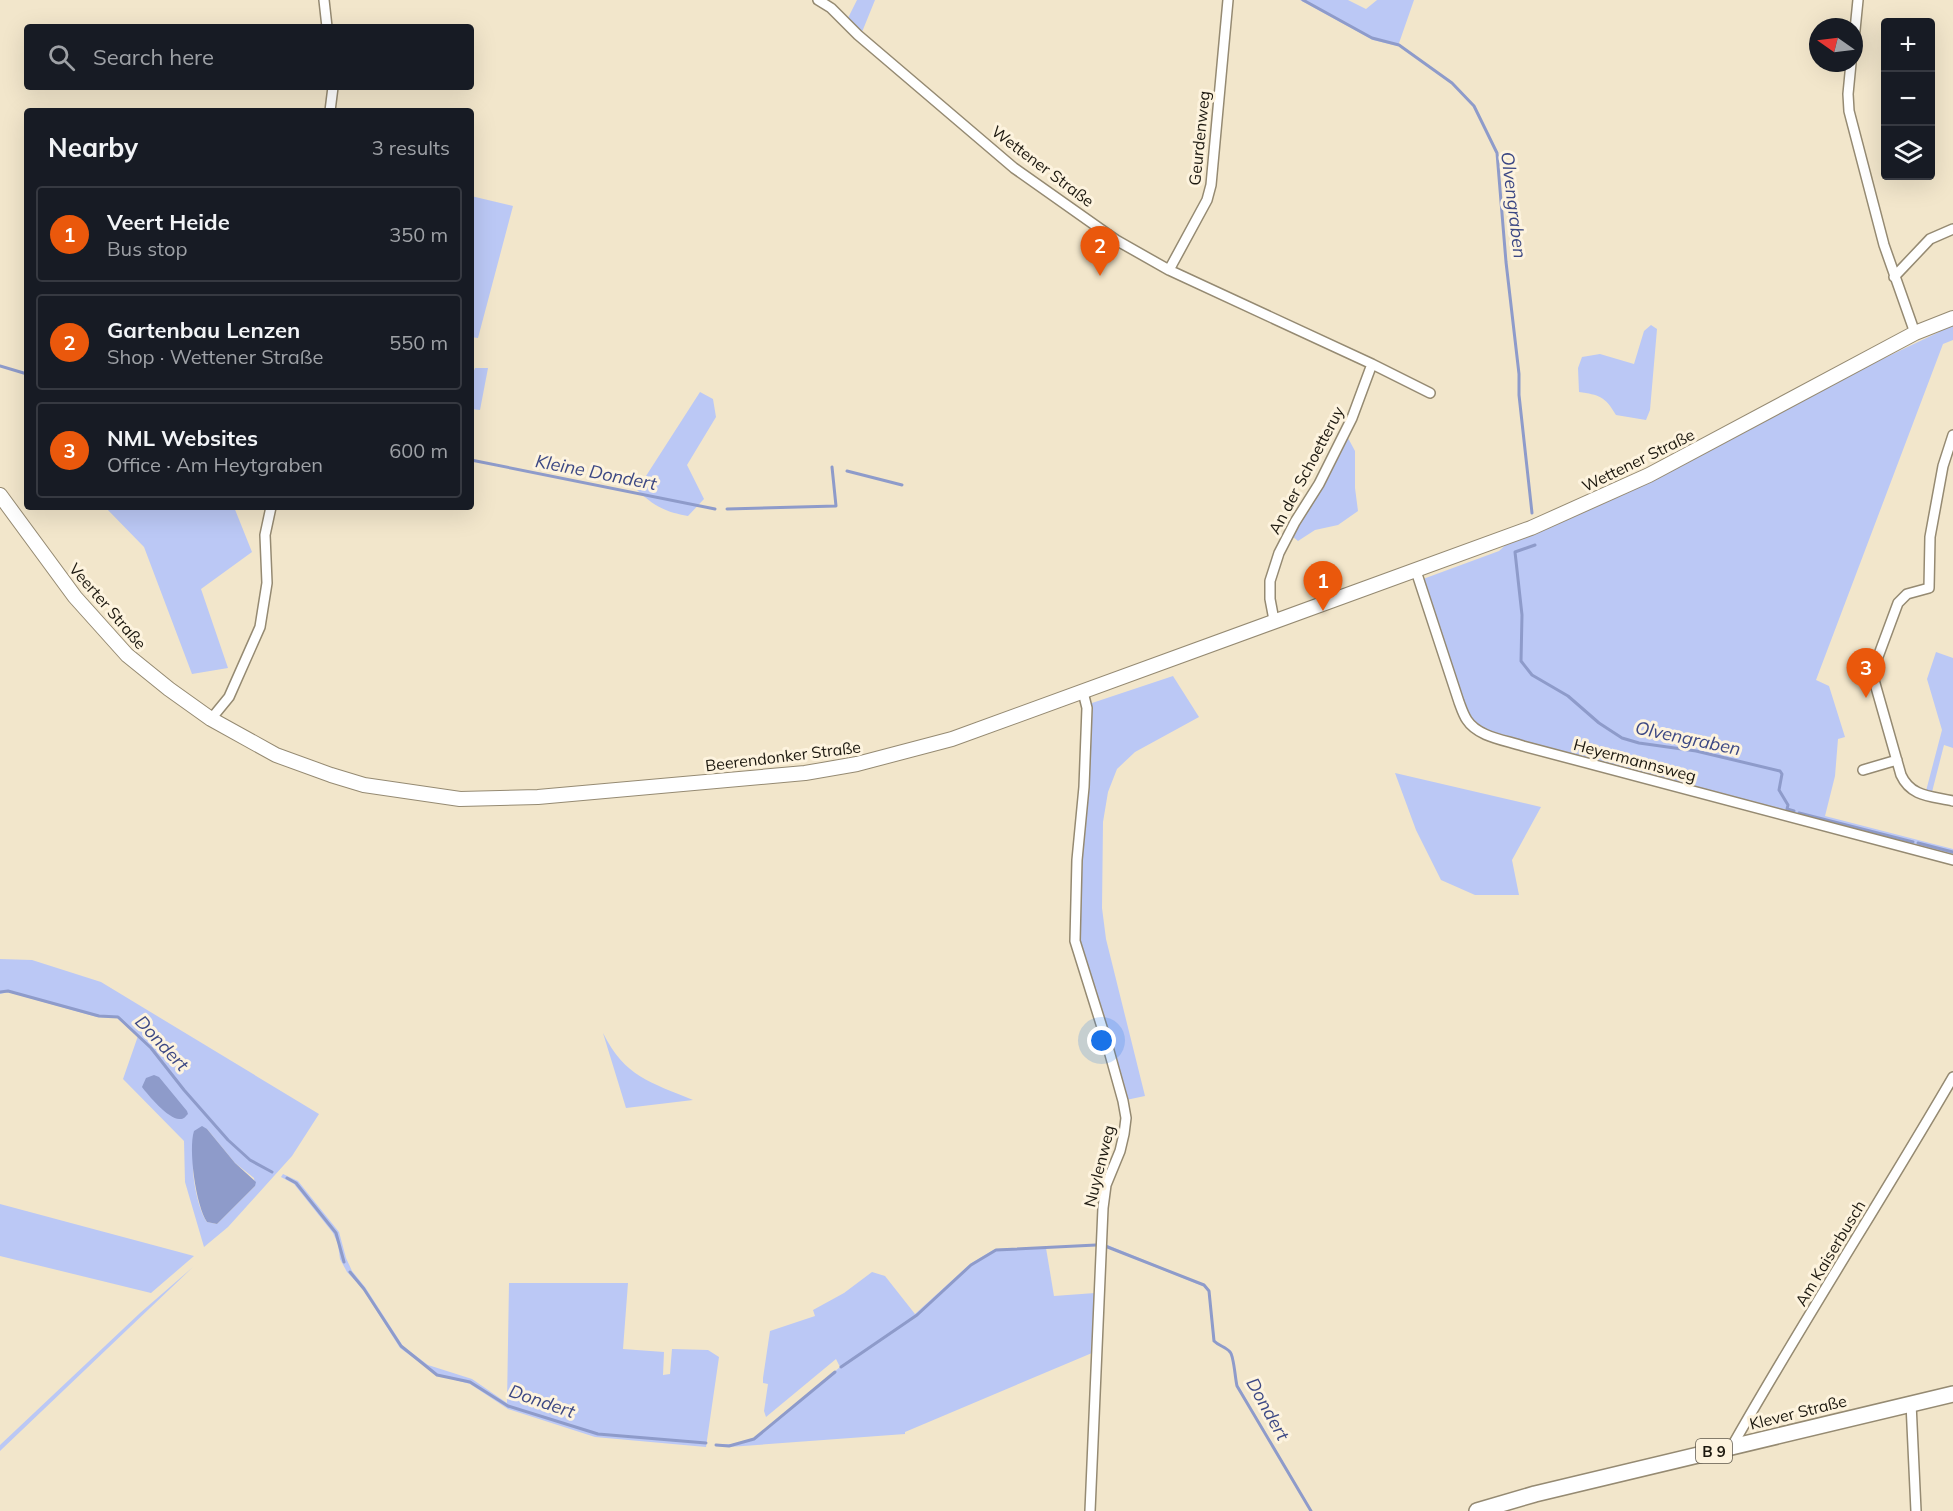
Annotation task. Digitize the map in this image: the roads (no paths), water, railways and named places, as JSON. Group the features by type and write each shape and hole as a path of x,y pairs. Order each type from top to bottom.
{"main road":[{"name":"Klever Straße","path":"1476,1511 1535,1494 1953,1394"}],"street":[{"path":"324,0 327,24"},
{"name":"Wettener Straße","path":"818,0 831,8 858,35 1014,168 1097,228 1169,270 1372,364"},
{"name":"Geurdenweg","path":"1169,270 1207,200 1228,0"},
{"path":"1856,18 1858,0"},
{"path":"1850,72 1849,111 1884,245 1915,333"},
{"path":"330,108 333,90"},
{"path":"1894,277 1930,239 1953,229"},
{"name":"Wettener Straße","path":"1324,604 1531,528 1649,475 1915,333 1953,318"},
{"path":"1372,364 1430,393"},
{"name":"An der Schoetteruy","path":"1274,620 1270,599 1270,581 1279,553 1319,484 1352,418 1372,364"},
{"path":"1953,435 1943,466 1930,537 1929,588 1907,594 1898,603 1872,673 1901,775 1910,789 1915,792 1953,801"},
{"name":"Veerter Straße","path":"0,495 75,597 127,655 211,720 276,755 331,775"},
{"path":"211,720 229,697 260,627 267,583 264,535 270,510"},
{"name":"Heyermannsweg","path":"1416,571 1459,702 1467,720 1485,734 1953,860"},
{"name":"Beerendonker Straße","path":"331,775 364,785 460,799 484,800 805,773 907,753 952,739 1274,620 1324,604"},
{"name":"Nuylenweg","path":"1083,692 1087,708 1084,787 1077,860 1076,941 1106,1040 1126,1118 1122,1142 1106,1185 1102,1208 1090,1511"},
{"path":"1863,770 1897,760"},
{"name":"Am Kaiserbusch","path":"1736,1446 1735,1441 1760,1397 1953,1077"},
{"path":"1911,1403 1916,1511"}],"waterway":[{"name":"Olvengraben","path":"1303,0 1372,38 1399,45 1452,83 1474,106 1497,153 1532,513"},
{"name":"Kleine Dondert","path":"0,366 24,373"},
{"name":"Kleine Dondert","path":"474,461 715,509"},
{"name":"Kleine Dondert","path":"727,509 836,506 832,467"},
{"name":"Kleine Dondert","path":"847,471 902,485"},
{"name":"Olvengraben","path":"1535,545 1515,552 1522,615 1521,661 1532,675 1568,696 1599,723 1622,738 1639,743 1696,751 1780,771 1782,774 1779,790 1788,805 1787,809 1794,811"},
{"name":"Olvengraben","path":"1799,813 1913,842"},
{"name":"Olvengraben","path":"1918,843 1953,852"},
{"name":"Dondert","path":"0,992 8,991 99,1016 118,1017 151,1048 228,1140 250,1160 272,1172"},
{"name":"Dondert","path":"287,1178 296,1183 336,1233 344,1262"},
{"name":"Dondert","path":"841,1367 917,1315 971,1265 996,1250 1096,1245"},
{"name":"Dondert","path":"1105,1246 1204,1285 1209,1291 1214,1341 1230,1352 1237,1386 1311,1511"},
{"name":"Dondert","path":"350,1272 364,1289 401,1346 437,1375 470,1382 508,1406 598,1434 706,1443"},
{"name":"Dondert","path":"716,1445 729,1446 754,1439 835,1372"}],"place":[{"name":"Gartenbau Lenzen","path":"1100,276"},
{"name":"Veert Heide","path":"1323,611"},
{"name":"NML Websites","path":"1866,698"}]}
